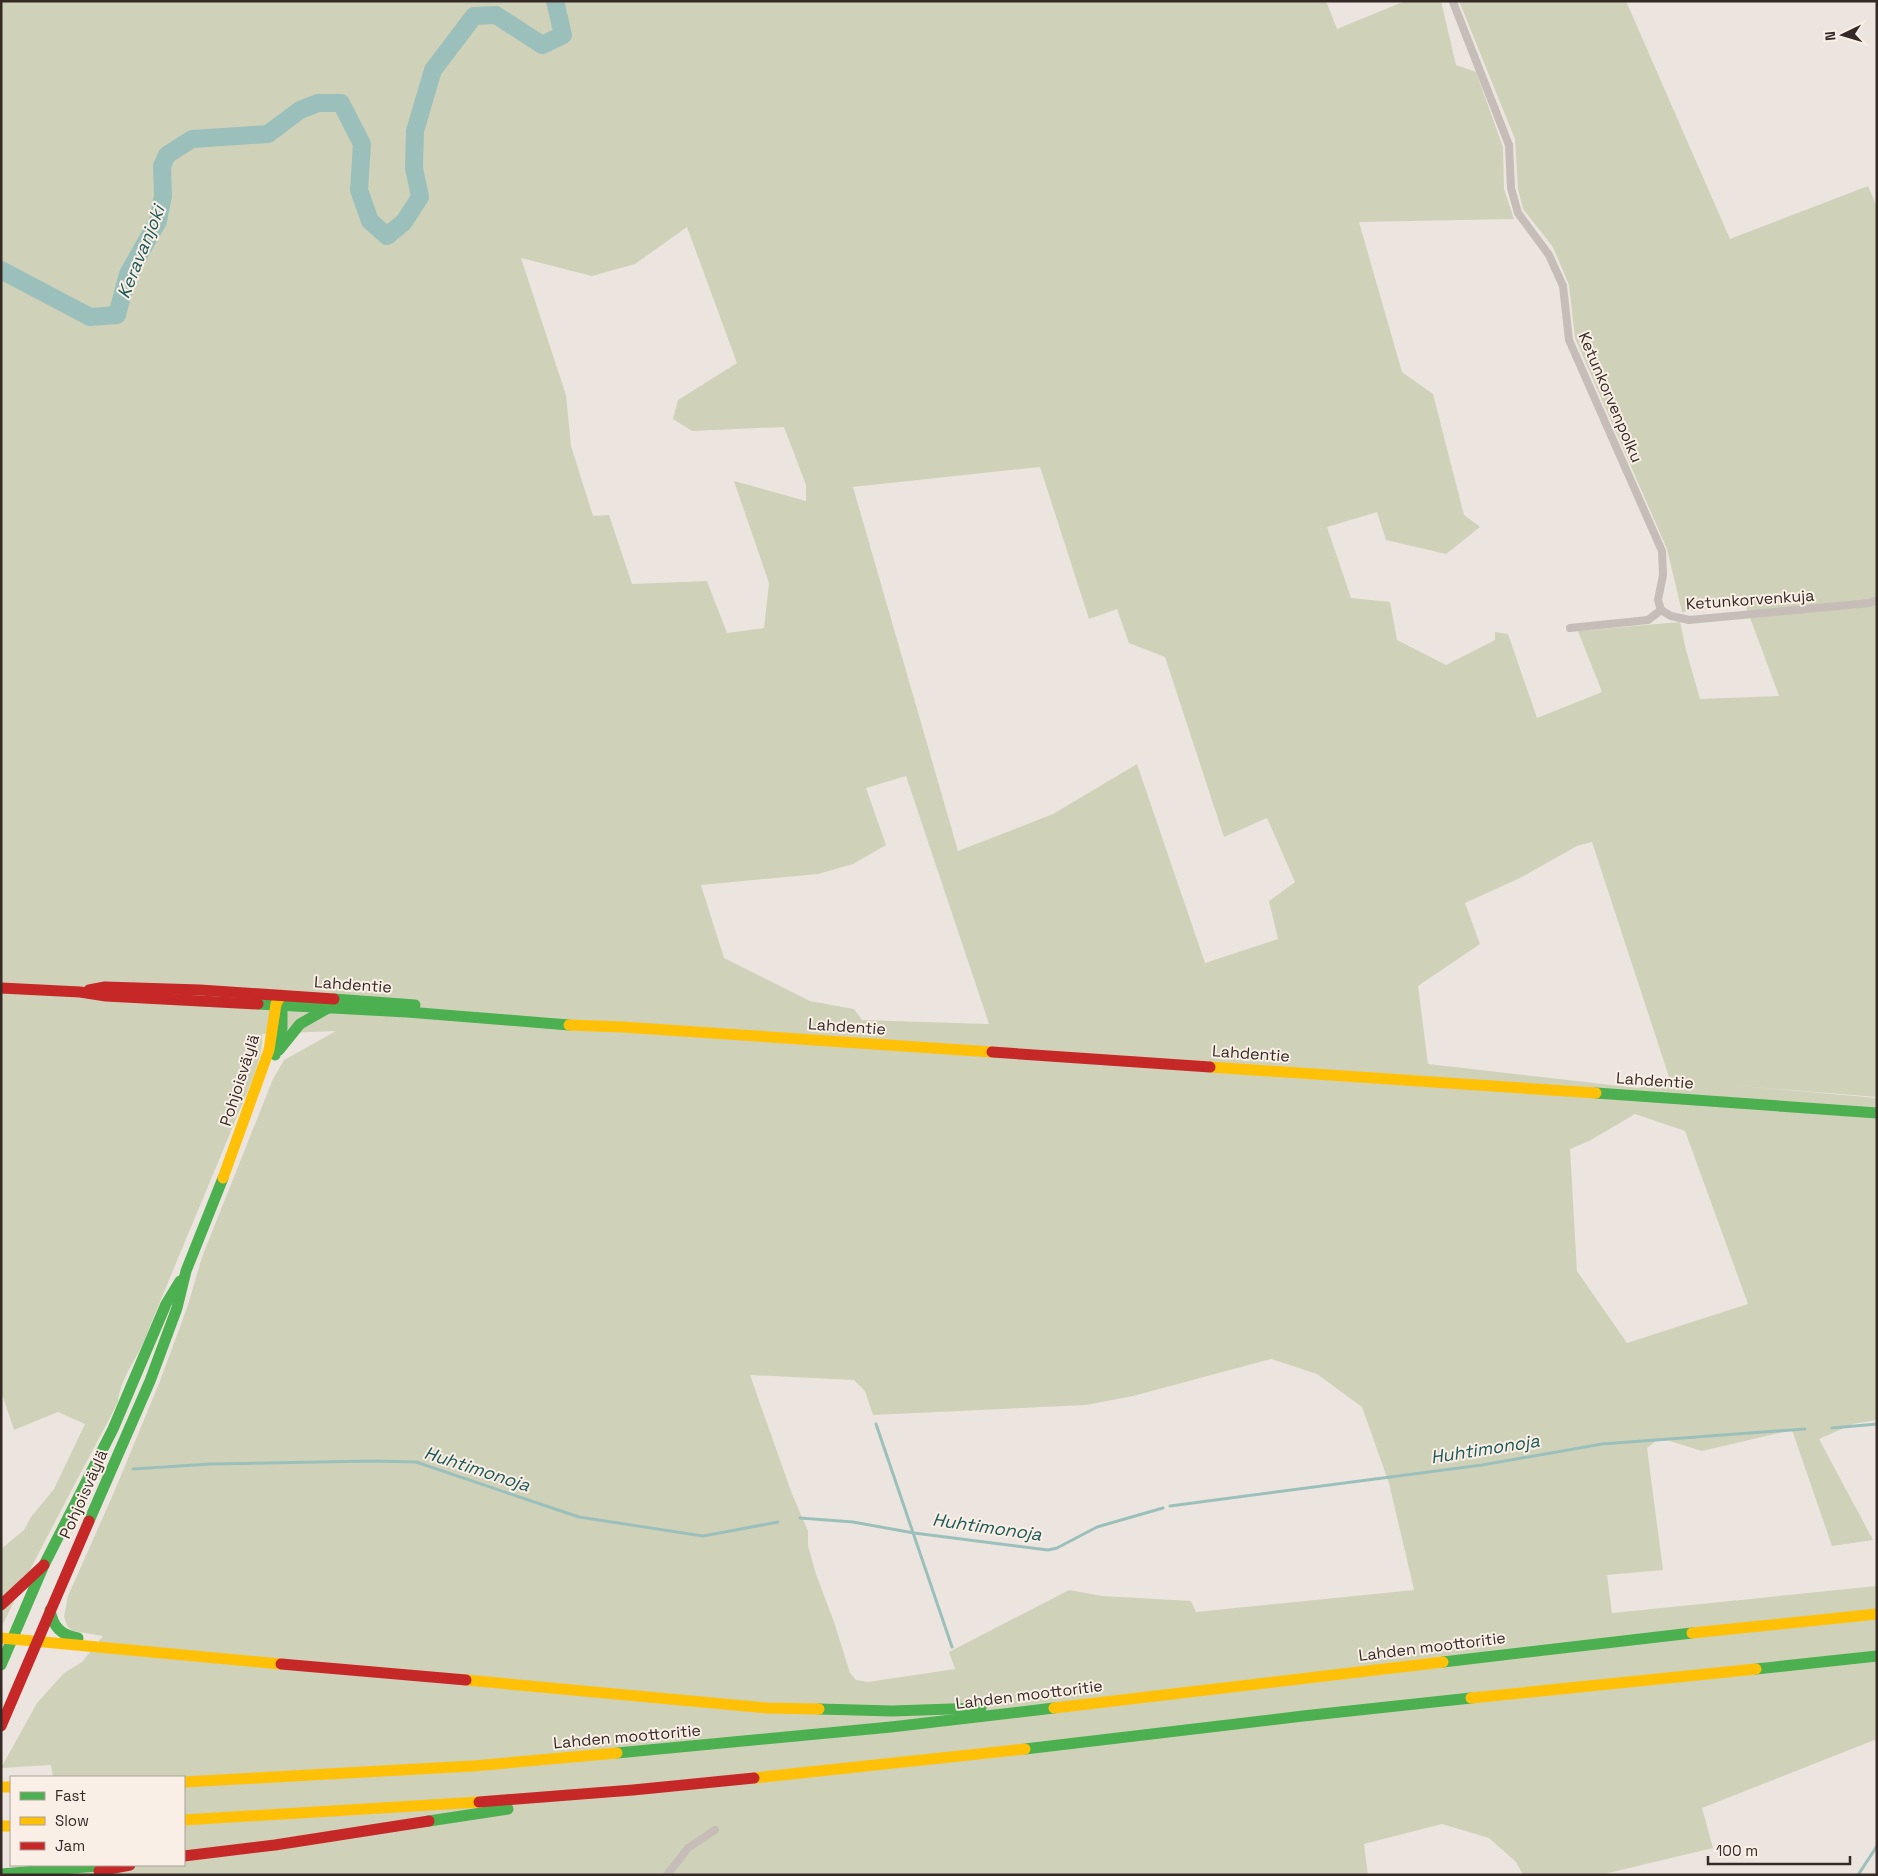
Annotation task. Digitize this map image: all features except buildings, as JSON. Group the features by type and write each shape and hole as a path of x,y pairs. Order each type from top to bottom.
{"main road":[{"name":"Lahdentie","path":"1,988 80,992 106,996 280,1001 581,1019 622,1027"},
{"name":"Lahdentie","path":"280,1001 330,1007 588,1027 622,1027 1877,1113"},
{"name":"Pohjoisväylä","path":"1,1726 36,1640 150,1381 177,1308 186,1271 273,1059 282,1028 280,1001"},
{"name":"Pohjoisväylä","path":"222,1181 269,1050 280,1001"},
{"name":"Pohjoisväylä","path":"273,1059 293,1029 303,1020 330,1007"},
{"name":"Pohjoisväylä","path":"1,1665 7,1638 117,1421 166,1304 186,1271"},
{"path":"1,1605 44,1565"},
{"path":"50,1610 51,1621 55,1628 66,1637 83,1639 98,1646"},
{"name":"Lahden moottoritie","path":"185,1782 408,1770 619,1753 891,1727 1806,1620 1877,1614"},
{"path":"7,1638 767,1708 892,1711 1077,1704"},
{"path":"185,1820 411,1807 633,1790 936,1760 1313,1715 1877,1656"},
{"path":"185,1856 275,1845 633,1790"},
{"path":"1,1874 97,1866"},
{"path":"83,1875 125,1866"}],"street":[{"name":"Ketunkorvenpolku","path":"1453,2 1509,145 1511,188 1518,212 1549,255 1563,286 1569,340 1662,551 1663,575 1658,600 1661,610"},
{"name":"Ketunkorvenkuja","path":"1661,610 1671,616 1689,620 1860,604 1877,600"},
{"path":"1570,628 1648,620 1661,610"},
{"path":"667,1875 688,1848 715,1830"}],"green space":[{"path":"1,1 1326,1 1337,29 1405,1 1441,1 1456,65 1476,72 1503,147 1504,189 1514,219 1359,222 1402,372 1433,394 1464,515 1480,527 1446,554 1386,540 1377,512 1327,527 1351,598 1390,602 1397,640 1446,665 1495,640 1495,632 1508,634 1537,718 1602,692 1578,631 1680,622 1700,699 1779,696 1745,604 1682,612 1667,549 1575,338 1569,285 1553,247 1523,209 1518,189 1515,139 1459,1 1626,1 1730,239 1868,186 1877,207 1877,1097 1729,1085 1877,1098 1877,1420 1853,1424 1819,1439 1873,1540 1832,1546 1792,1430 1702,1451 1660,1438 1647,1448 1663,1570 1607,1575 1612,1613 1877,1586 1877,1739 1702,1808 1713,1848 1600,1875 1523,1875 1516,1862 1489,1838 1442,1824 1364,1844 1368,1875 59,1875 58,1866 185,1866 185,1776 53,1776 51,1765 1,1768 37,1703 64,1673 82,1662 103,1636 73,1631 67,1626 64,1616 68,1596 115,1490 160,1381 188,1305 202,1257 273,1079 284,1060 336,1031 262,1034 260,1054 253,1078 143,1344 122,1385 118,1402 1,1628 1,1549 24,1530 31,1517 54,1489 85,1424 58,1412 14,1430 1,1391","holes":["687,227 737,363 678,400 673,419 692,431 784,427 806,485 806,501 734,481 769,583 764,628 727,633 707,581 632,584 609,515 593,516 571,446 566,395 521,258 592,276 635,264","1040,467 1089,619 1117,609 1129,643 1165,657 1224,837 1267,818 1295,882 1269,901 1278,939 1205,963 1137,764 1053,814 958,851 853,487","906,776 989,1024 862,1020 854,1009 810,1001 724,958 701,885 818,874 853,864 886,845 866,788","1592,842 1670,1080 1638,1088 1428,1064 1418,986 1480,944 1465,903 1522,877 1577,846","1635,1114 1685,1131 1748,1304 1627,1343 1577,1271 1570,1149 1589,1141","1271,1359 1317,1374 1362,1407 1389,1483 1414,1590 1196,1612 1191,1601 1103,1596 1069,1590 949,1652 955,1669 868,1682 856,1680 850,1673 816,1574 808,1546 808,1531 792,1494 750,1375 854,1380 865,1391 873,1415 1086,1405 1133,1396"]}],"waterway":[{"name":"Keravanjoki","path":"1,270 90,317 117,315 128,274 158,221 163,196 162,166 167,155 192,139 268,134 300,110 318,103 341,103 362,144 359,190 370,221 387,236 404,222 420,197 414,168 415,131 433,70 474,16 496,15 542,45 563,35 555,1"},
{"name":"Huhtimonoja","path":"876,1424 952,1647"},
{"name":"Huhtimonoja","path":"1832,1428 1877,1424"},
{"name":"Huhtimonoja","path":"1170,1506 1482,1465 1602,1444 1805,1429"},
{"name":"Huhtimonoja","path":"133,1469 210,1464 416,1462 579,1517 703,1536 778,1522"},
{"name":"Huhtimonoja","path":"800,1518 853,1522 914,1533 1048,1550 1057,1548 1097,1527 1163,1508"},
{"path":"1858,1875 1877,1846"}],"traffic: fast":[{"path":"275,1055 282,1028 282,999"},
{"path":"334,999 415,1005"},
{"path":"258,1004 407,1012 569,1025"},
{"path":"279,1050 300,1024 328,1008"},
{"path":"1596,1093 1877,1113"},
{"path":"89,1521 150,1381 177,1308 186,1271 223,1178"},
{"path":"1,1665 44,1565 113,1429 166,1304 180,1281"},
{"path":"50,1610 56,1626 67,1635 78,1638"},
{"path":"1443,1662 1692,1633"},
{"path":"1756,1669 1877,1656"},
{"path":"1025,1749 1471,1698"},
{"path":"819,1709 892,1711 981,1708"},
{"path":"617,1753 891,1727 1054,1708"},
{"path":"429,1821 508,1809"},
{"path":"1,1874 97,1866"}],"traffic: slow":[{"path":"223,1178 269,1050 276,1004 281,995"},
{"path":"569,1025 992,1052"},
{"path":"1210,1067 1596,1093"},
{"path":"1692,1633 1877,1614"},
{"path":"1,1638 281,1664"},
{"path":"1054,1708 1443,1662"},
{"path":"1471,1698 1756,1669"},
{"path":"466,1680 767,1708 819,1709"},
{"path":"754,1778 1025,1749"},
{"path":"185,1782 473,1766 617,1753"},
{"path":"1,1787 10,1787"},
{"path":"185,1820 479,1802"},
{"path":"1,1826 10,1826"}],"traffic: jam":[{"path":"89,990 105,987 200,990 334,999"},
{"path":"1,988 258,1004"},
{"path":"992,1052 1210,1067"},
{"path":"1,1726 89,1521"},
{"path":"1,1605 44,1565"},
{"path":"281,1664 466,1680"},
{"path":"479,1802 754,1778"},
{"path":"185,1856 275,1845 429,1821"},
{"path":"99,1871 125,1866"}]}
